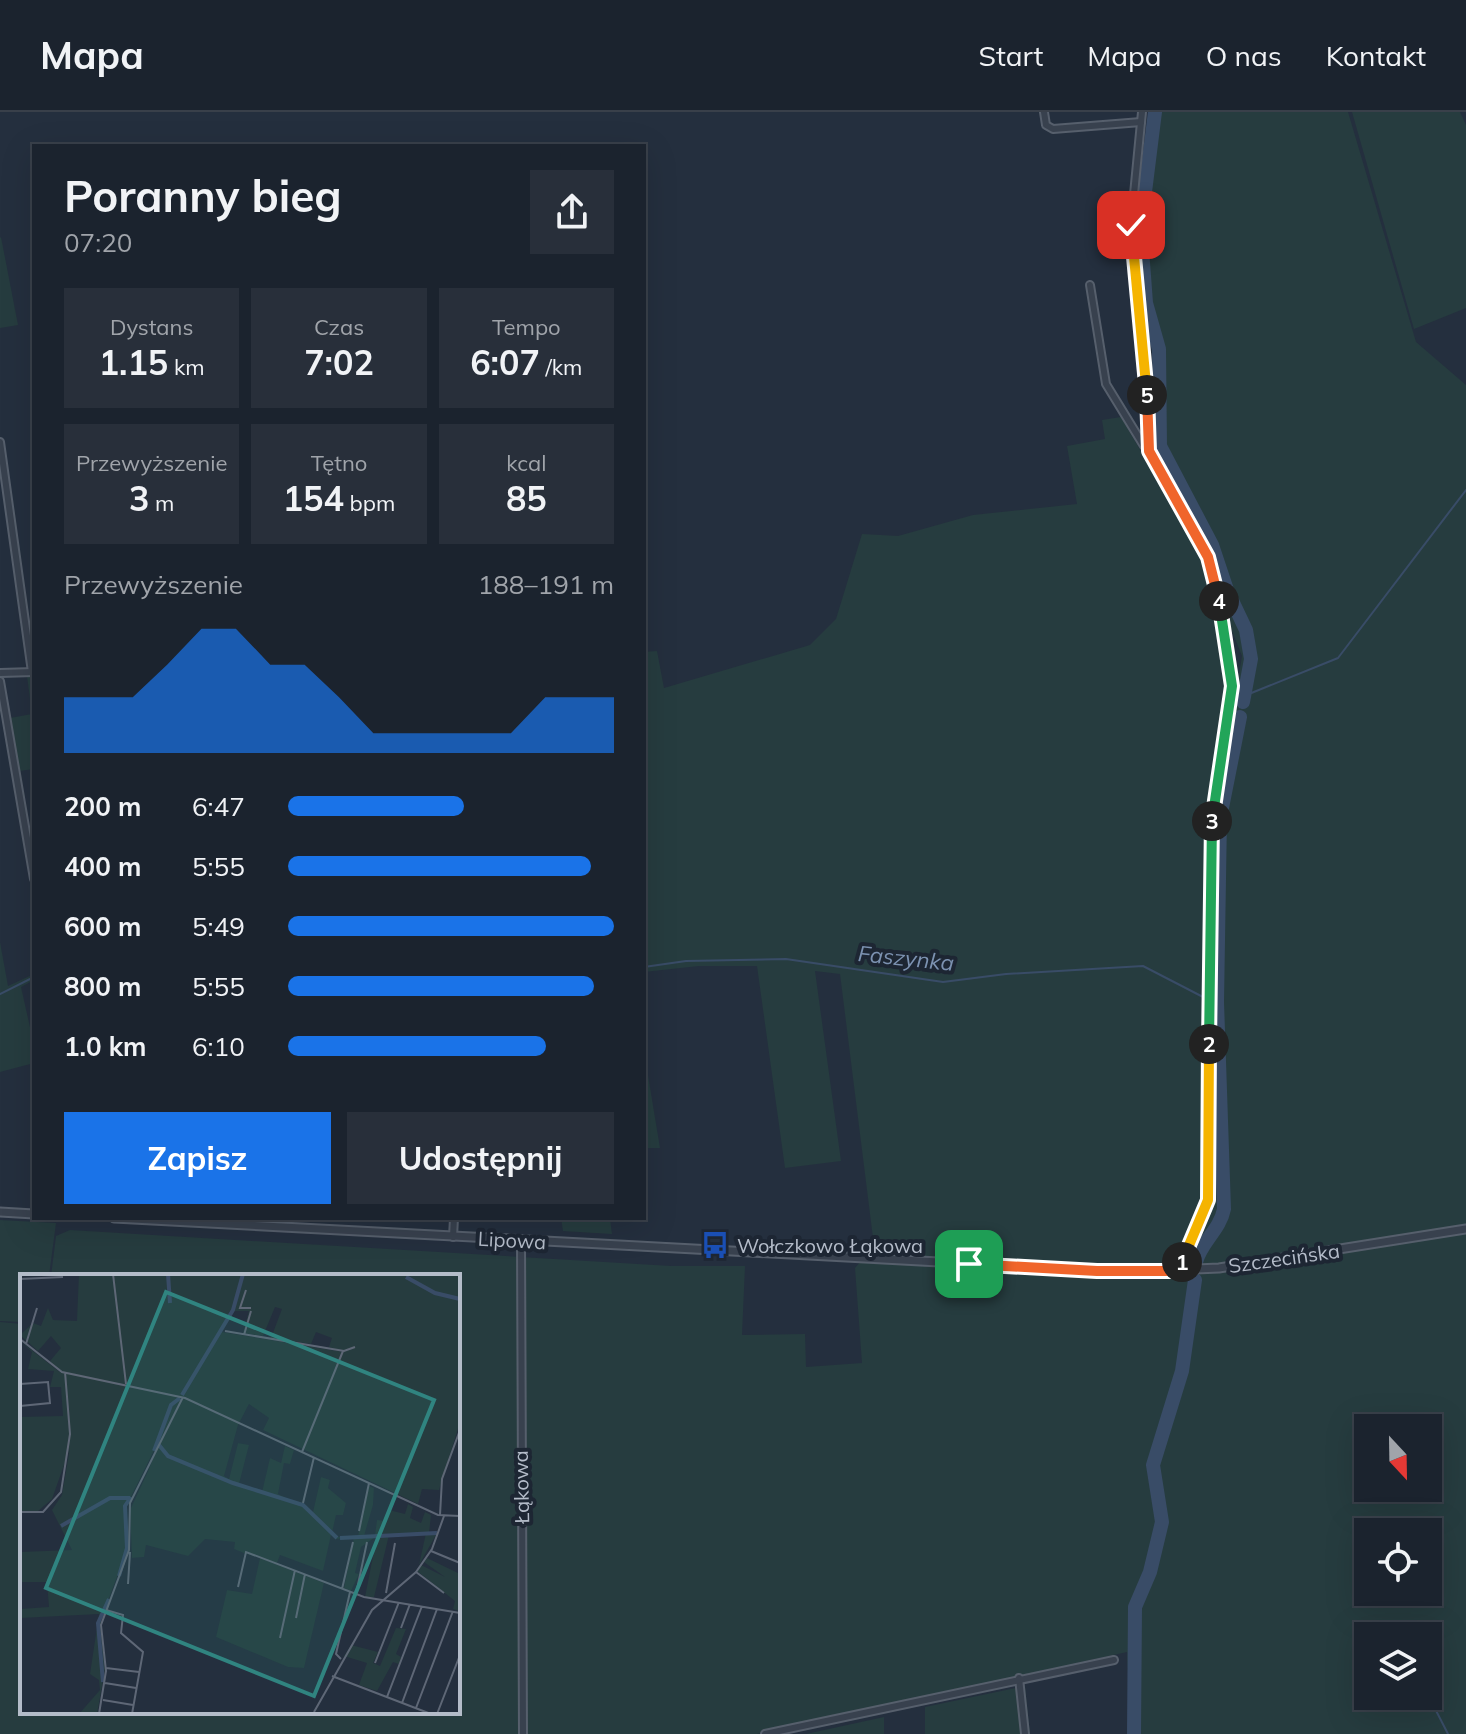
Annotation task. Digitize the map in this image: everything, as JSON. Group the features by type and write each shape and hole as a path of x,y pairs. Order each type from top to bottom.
{"street":[{"path":"1044,112 1046,125 1053,129 1141,122"},
{"path":"1142,112 1131,225 1145,353 1148,446 1208,557 1219,601 1232,686 1212,817 1208,1200 1203,1218 1185,1251 1182,1271"},
{"path":"1090,285 1106,384 1144,446 1148,446"},
{"path":"0,442 2,490 32,666"},
{"path":"0,673 32,672"},
{"path":"0,681 32,867"},
{"path":"0,1212 32,1214"},
{"name":"Lipowa","path":"162,1220 861,1259"},
{"path":"453,1237 454,1220"},
{"name":"Szczecińska","path":"861,1259 1097,1271 1182,1271 1334,1251 1466,1229"},
{"name":"Łąkowa","path":"521,1240 523,1734"},
{"path":"765,1734 1114,1660"},
{"path":"1019,1678 1025,1734"}],"green space":[{"path":"1149,112 1348,112 1416,342 1466,385 1466,1734 1131,1734 1127,1652 757,1734 0,1734 0,1322 20,1324 20,1714 460,1714 460,1274 51,1274 56,1236 70,1230 671,1266 745,1266 742,1335 805,1334 806,1367 862,1363 855,1268 874,1246 840,974 815,971 841,1161 785,1168 757,966 699,966 646,972 646,652 657,651 664,688 810,645 836,619 862,534 898,536 973,515 1077,504 1067,446 1105,439 1102,420 1121,417 1203,558 1227,680 1226,714 1208,805 1205,1060 1214,1060 1218,801 1242,656 1226,616 1212,557 1157,456 1151,333 1143,299 1137,217"},
{"path":"1352,112 1460,112 1466,125 1466,308 1414,329"},
{"path":"0,238 18,325 0,328"},
{"path":"27,676 32,676 32,714"},
{"path":"32,714 32,769 19,771 10,718"},
{"path":"0,942 8,986 32,975 32,981 21,987 32,1036 32,1064 0,1072"},
{"path":"646,1063 660,1148 646,1148"},
{"path":"0,1220 56,1223 49,1274 20,1274 20,1322 0,1321"},
{"path":"561,1220 610,1220 612,1234 563,1231"},
{"path":"1025,1686 1030,1734 925,1734 925,1707"},
{"path":"884,1717 884,1734 806,1734"}],"waterway":[{"path":"1143,208 1155,112"},
{"path":"1140,222 1146,303 1159,349 1160,446 1212,545 1227,590 1246,630 1251,659 1243,702"},
{"path":"1244,696 1338,658 1466,490"},
{"path":"1196,1262 1224,1209 1217,1002 1220,818 1240,717"},
{"name":"Faszynka","path":"646,967 686,961 786,959 943,982 1006,974 1143,966 1205,998"},
{"name":"Faszynka","path":"0,994 32,978"},
{"path":"1134,1734 1135,1607 1150,1572 1162,1522 1153,1465 1182,1371 1195,1280"},
{"path":"1436,1710 1448,1734"}],"place":[{"name":"Wołczkowo Łąkowa","path":"715,1245"}],"route":[{"path":"969,1264 1097,1271 1182,1271 1185,1251 1198,1230 1208,1200 1212,817 1232,686 1219,601 1208,557 1149,451 1145,353 1137,304 1131,225"}]}
